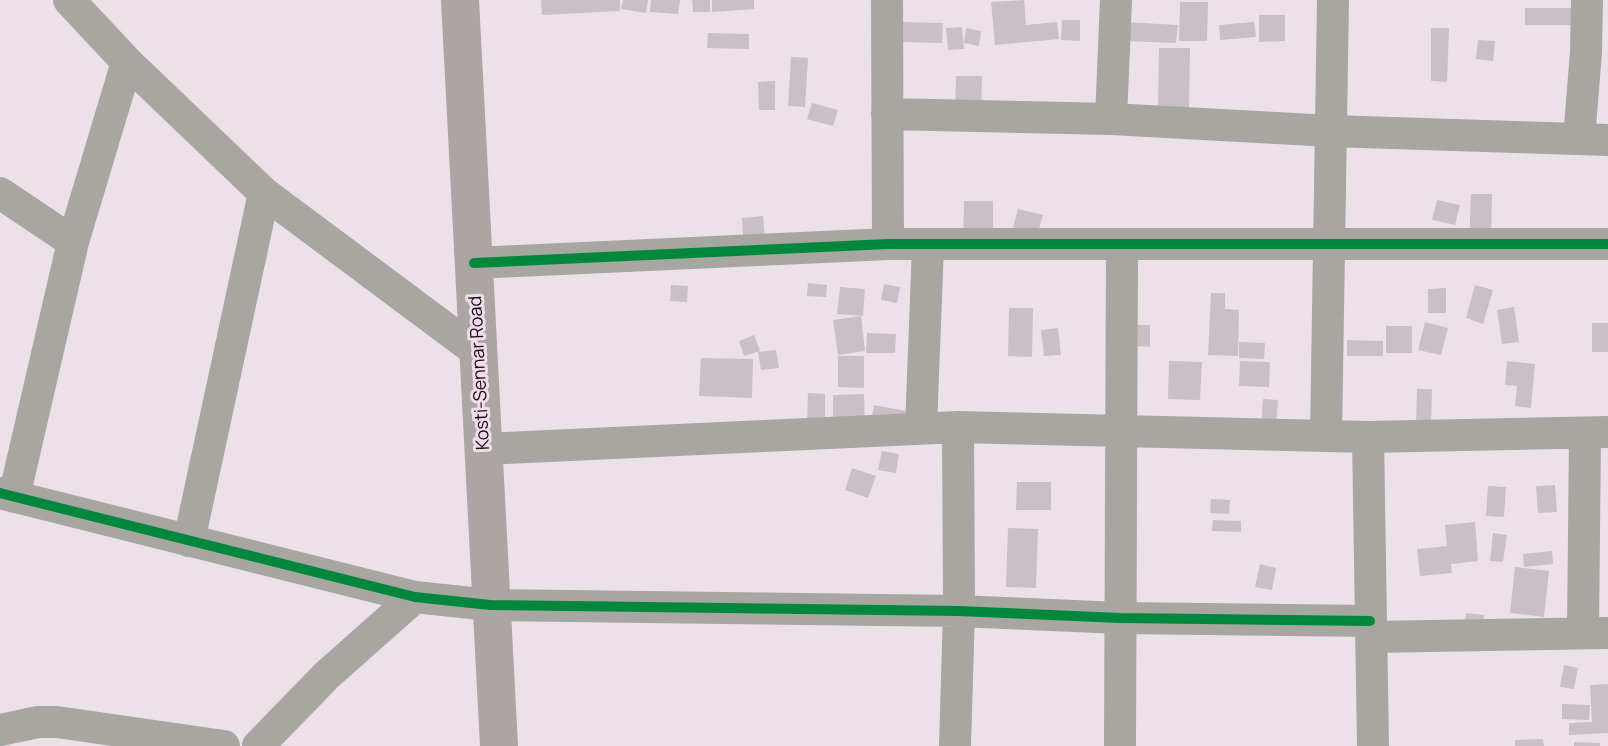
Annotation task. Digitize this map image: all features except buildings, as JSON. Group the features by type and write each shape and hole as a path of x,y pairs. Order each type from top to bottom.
{"highway":[{"name":"Kosti-Sennar Road","path":"460,0 499,746"}],"street":[{"path":"69,0 127,62 264,194 480,354"},
{"path":"887,0 888,244"},
{"path":"1111,120 1116,0"},
{"path":"1326,436 1333,0"},
{"path":"887,114 1111,120 1594,140 1586,52 1587,0"},
{"path":"127,62 73,242 7,495 415,597 490,604 959,611 1371,629 1596,633 1596,432 1368,437 958,427 484,449"},
{"path":"0,193 73,242"},
{"path":"189,541 264,194"},
{"path":"474,263 888,244 1608,244"},
{"path":"1120,746 1122,245"},
{"path":"921,428 928,246"},
{"path":"955,746 959,611 958,427"},
{"path":"1368,437 1373,746"},
{"path":"258,746 327,675 415,597"},
{"path":"0,730 38,722 57,722 224,746"}],"cycle path":[{"path":"474,263 888,244 1608,244"},
{"path":"0,493 415,597 490,605 959,611 1120,618 1370,621"}]}
